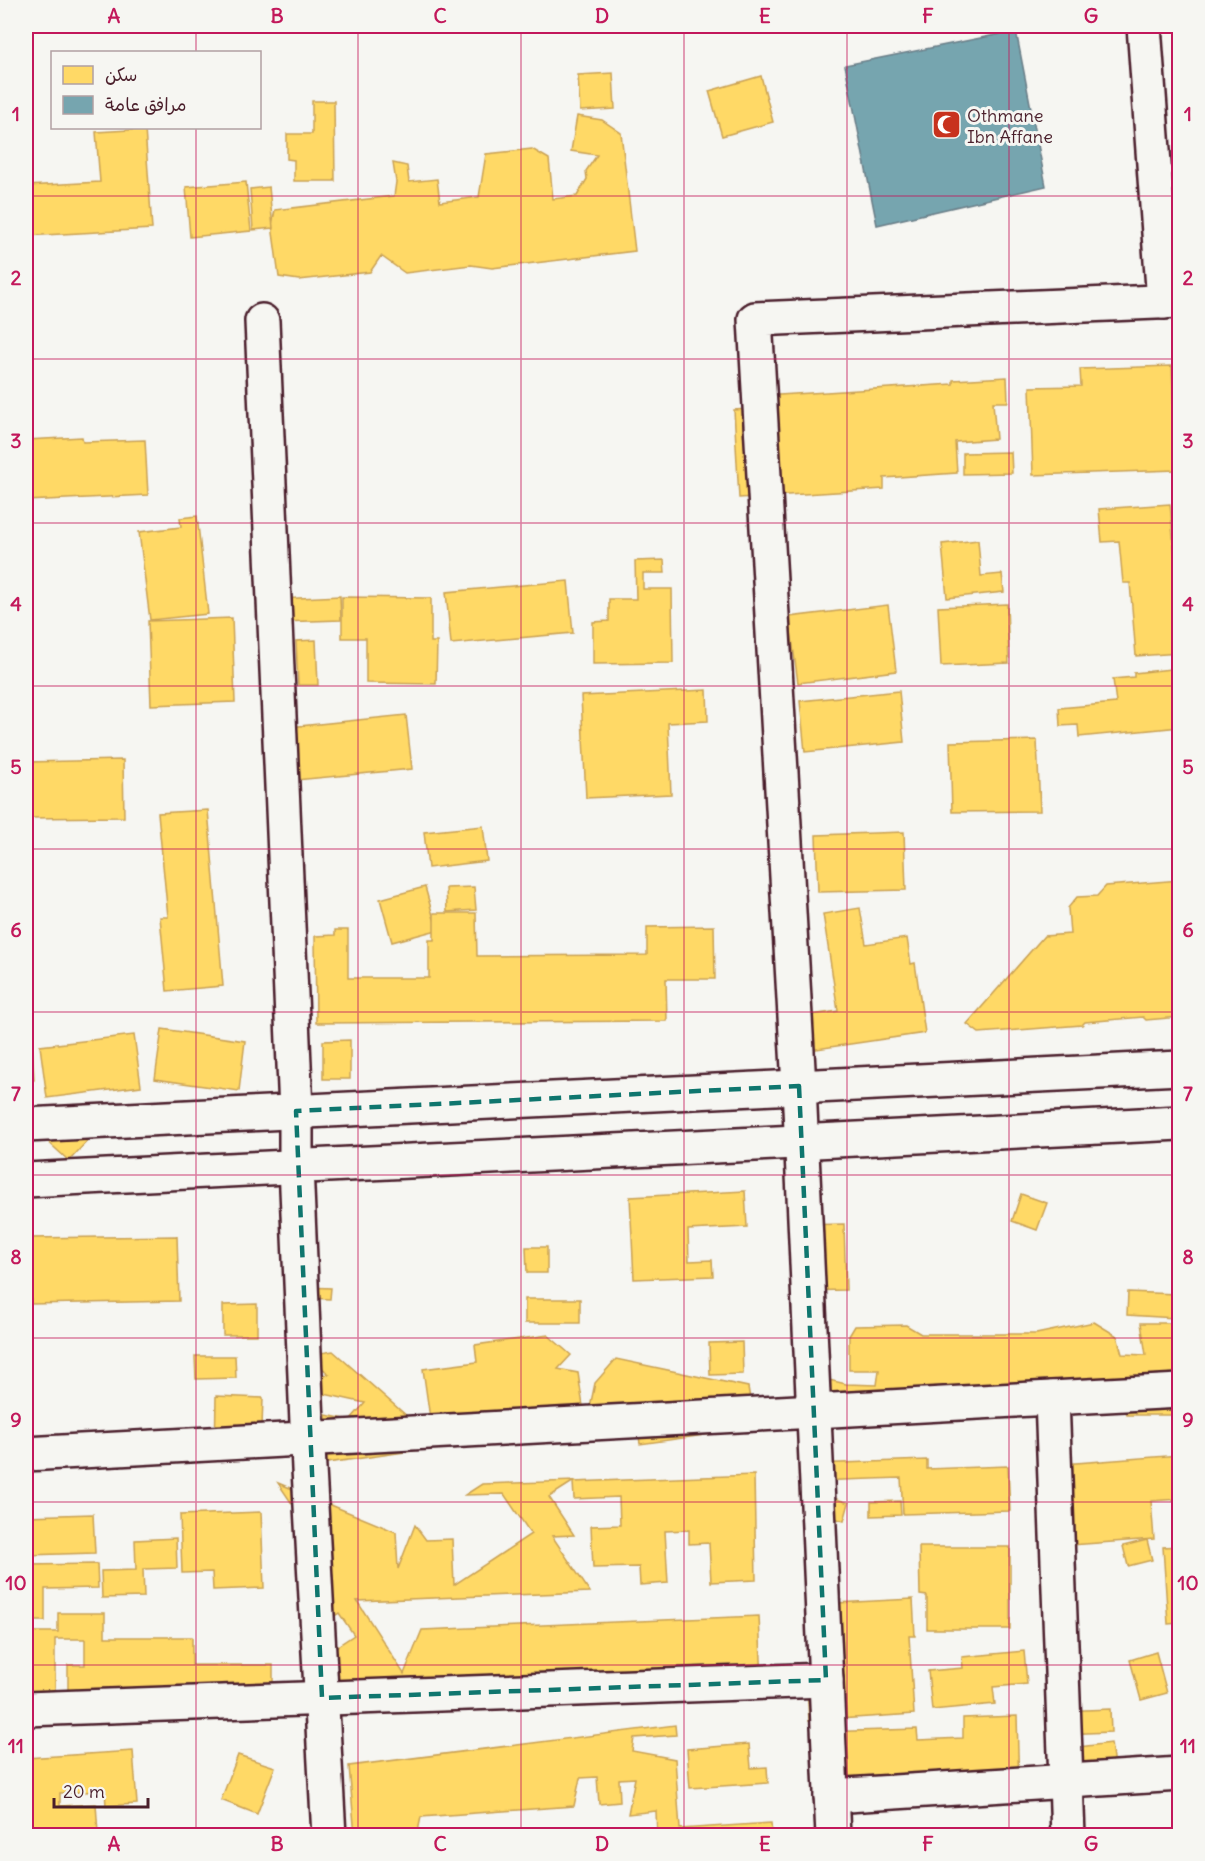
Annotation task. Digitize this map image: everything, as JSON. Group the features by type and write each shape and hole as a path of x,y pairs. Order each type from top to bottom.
{"street":[{"path":"833,1836 799,1086 755,319 1172,301 1144,26"},
{"path":"262,321 308,1438 329,1836"},
{"path":"26,1125 1179,1068"},
{"path":"26,1180 1179,1123"},
{"path":"26,1454 1179,1391"},
{"path":"1052,1398 1068,1836"},
{"path":"26,1709 826,1680"},
{"path":"831,1796 1179,1774"}],"highlighted area":[{"path":"799,1086 826,1680 322,1698 296,1111"}],"building: سكن":[{"path":"536,26 572,26 536,29"},
{"path":"613,73 615,109 580,111 578,75"},
{"path":"761,76 773,122 722,136 709,91"},
{"path":"312,101 334,101 335,181 294,181 294,160 287,159 287,134 312,134"},
{"path":"577,116 602,120 621,133 635,251 492,268 471,265 405,273 381,256 370,272 299,280 279,277 272,225 275,210 394,196 396,182 393,163 407,166 409,182 437,179 440,202 479,197 486,154 532,149 549,159 553,199 577,196 587,179 586,171 597,155 571,151"},
{"path":"145,129 152,229 26,236 26,186 100,182 96,132"},
{"path":"246,182 251,231 190,237 186,187"},
{"path":"269,187 273,228 253,230 250,189"},
{"path":"1172,366 1176,470 1033,475 1030,387 1081,386 1080,369"},
{"path":"1007,377 1008,402 993,402 996,439 955,442 957,473 884,478 884,489 739,498 734,410 749,409 748,397 953,384 953,380"},
{"path":"82,437 83,442 145,440 148,495 26,501 26,440"},
{"path":"1011,452 1012,473 963,474 963,453"},
{"path":"1170,504 1180,613 1180,653 1136,656 1130,583 1123,583 1119,541 1102,542 1099,509"},
{"path":"197,516 208,614 150,620 139,532 181,527 180,518"},
{"path":"978,540 981,576 1002,574 1004,592 947,598 942,544"},
{"path":"664,560 665,573 643,573 643,589 672,589 673,663 593,664 593,622 609,621 609,599 636,599 635,561"},
{"path":"568,581 573,633 451,644 446,592"},
{"path":"340,596 341,620 280,622 279,599"},
{"path":"342,597 431,598 431,642 437,642 436,684 366,683 366,638 342,638"},
{"path":"1007,604 1009,663 941,666 938,607"},
{"path":"888,605 896,671 798,683 789,617"},
{"path":"232,618 235,702 151,705 148,621"},
{"path":"316,640 318,685 298,685 296,641"},
{"path":"1180,668 1180,727 1079,737 1078,725 1060,726 1059,708 1116,703 1113,679 1134,677 1134,673"},
{"path":"707,690 708,721 668,723 671,794 586,798 581,696"},
{"path":"899,691 904,742 805,752 800,701"},
{"path":"406,715 412,769 296,780 290,727"},
{"path":"1037,740 1040,811 952,812 950,742"},
{"path":"123,760 124,817 26,818 26,762"},
{"path":"208,810 223,986 167,991 160,917 168,917 158,813"},
{"path":"483,826 487,861 428,868 424,832"},
{"path":"904,832 906,890 818,892 816,835"},
{"path":"1180,880 1180,1017 1146,1020 1143,1017 1085,1022 1082,1025 979,1033 967,1024 1044,936 1070,934 1068,908 1077,897 1097,896 1106,886"},
{"path":"425,887 437,930 392,942 380,899"},
{"path":"474,887 476,910 447,912 446,888"},
{"path":"860,908 866,944 907,938 911,964 915,963 925,1033 810,1050 805,1016 838,1011 823,914"},
{"path":"434,913 476,913 477,956 647,955 647,927 714,926 715,979 666,979 667,1021 316,1023 315,936 335,935 335,930 348,930 348,978 429,978 429,940 434,940"},
{"path":"162,1029 245,1041 239,1091 155,1079"},
{"path":"134,1035 141,1086 47,1098 40,1046"},
{"path":"350,1040 350,1079 323,1079 323,1041"},
{"path":"32,1043 34,1080 26,1080 26,1044"},
{"path":"62,1117 88,1140 69,1161 44,1138"},
{"path":"745,1191 747,1227 688,1230 689,1261 712,1260 713,1276 634,1279 630,1197"},
{"path":"1021,1194 1047,1203 1037,1230 1012,1221"},
{"path":"844,1224 846,1290 797,1291 796,1225"},
{"path":"177,1236 179,1301 31,1304 30,1238"},
{"path":"526,1247 547,1247 547,1273 527,1273"},
{"path":"306,1287 331,1288 330,1299 305,1298"},
{"path":"1128,1292 1176,1294 1175,1318 1127,1315"},
{"path":"525,1299 580,1299 580,1323 525,1323"},
{"path":"257,1304 257,1335 223,1335 223,1305"},
{"path":"1094,1322 1117,1336 1122,1354 1146,1355 1141,1323 1174,1323 1180,1340 1180,1415 1127,1415 1121,1393 804,1424 825,1379 846,1384 877,1385 879,1370 849,1370 849,1336 855,1326 906,1325 921,1334 1036,1334"},
{"path":"548,1335 571,1355 558,1369 578,1373 586,1426 595,1383 616,1359 748,1387 755,1428 640,1444 635,1405 624,1417 593,1422 590,1436 543,1427 538,1433 306,1466 313,1434 328,1432 326,1415 350,1420 365,1403 306,1390 308,1377 329,1374 308,1355 333,1351 433,1439 423,1369 477,1362 475,1345"},
{"path":"742,1342 743,1374 710,1375 709,1343"},
{"path":"195,1356 235,1356 236,1378 196,1379"},
{"path":"216,1396 263,1398 261,1456 215,1454"},
{"path":"1180,1455 1180,1499 1151,1501 1154,1539 1057,1546 1050,1465"},
{"path":"927,1460 927,1469 1008,1466 1010,1511 903,1514 901,1478 813,1481 813,1464"},
{"path":"754,1475 756,1580 711,1582 709,1543 689,1544 689,1530 665,1531 668,1583 640,1585 639,1567 593,1568 591,1526 620,1525 619,1497 574,1499 573,1482"},
{"path":"574,1481 549,1497 574,1535 552,1536 590,1592 357,1601 404,1674 422,1630 759,1616 762,1681 320,1700 318,1659 354,1635 339,1613 307,1634 330,1560 278,1483 396,1532 398,1569 415,1525 426,1540 452,1539 454,1585 531,1534 504,1494 465,1495 482,1484"},
{"path":"827,1496 849,1503 844,1521 821,1514"},
{"path":"900,1501 901,1515 871,1516 871,1502"},
{"path":"261,1512 264,1588 213,1590 212,1572 182,1573 180,1515"},
{"path":"93,1514 95,1553 26,1555 26,1516"},
{"path":"176,1538 177,1568 143,1569 144,1597 102,1598 101,1571 136,1570 135,1540"},
{"path":"1147,1540 1152,1560 1128,1566 1123,1546"},
{"path":"1180,1546 1180,1623 1168,1624 1163,1547"},
{"path":"919,1547 1010,1547 1010,1629 927,1629 927,1596 920,1595"},
{"path":"97,1564 98,1588 45,1589 45,1621 26,1621 26,1565"},
{"path":"913,1599 915,1636 909,1636 914,1714 809,1721 806,1668 821,1667 816,1604"},
{"path":"58,1613 105,1613 105,1637 192,1637 192,1665 273,1665 273,1706 68,1702 68,1665 85,1665 85,1639 55,1639 55,1723 26,1722 26,1632 58,1632"},
{"path":"1024,1651 1027,1684 993,1687 995,1704 932,1710 928,1671 963,1668 962,1657"},
{"path":"1156,1652 1167,1693 1141,1700 1130,1660"},
{"path":"1110,1709 1111,1732 1062,1734 1061,1711"},
{"path":"1017,1716 1019,1789 824,1794 822,1732 917,1729 918,1740 963,1738 963,1718"},
{"path":"675,1725 676,1735 634,1738 632,1751 675,1759 680,1829 771,1823 772,1836 657,1836 656,1811 628,1814 635,1778 619,1779 620,1802 599,1804 597,1777 580,1778 574,1806 421,1817 417,1836 355,1836 349,1766"},
{"path":"1111,1743 1116,1781 1076,1786 1071,1748"},
{"path":"749,1744 751,1768 767,1767 768,1783 690,1788 687,1749"},
{"path":"133,1751 137,1804 106,1806 105,1791 60,1793 60,1806 96,1804 98,1833 64,1835 64,1829 26,1831 26,1758"},
{"path":"238,1755 275,1767 257,1814 221,1800"},
{"path":"1010,1832 1020,1836 962,1836"}],"building: مرافق عامة":[{"name":"Othmane Ibn Affane","path":"1016,31 1046,186 877,225 845,65"}],"place":[{"name":"Othmane Ibn Affane","path":"946,125"}]}
